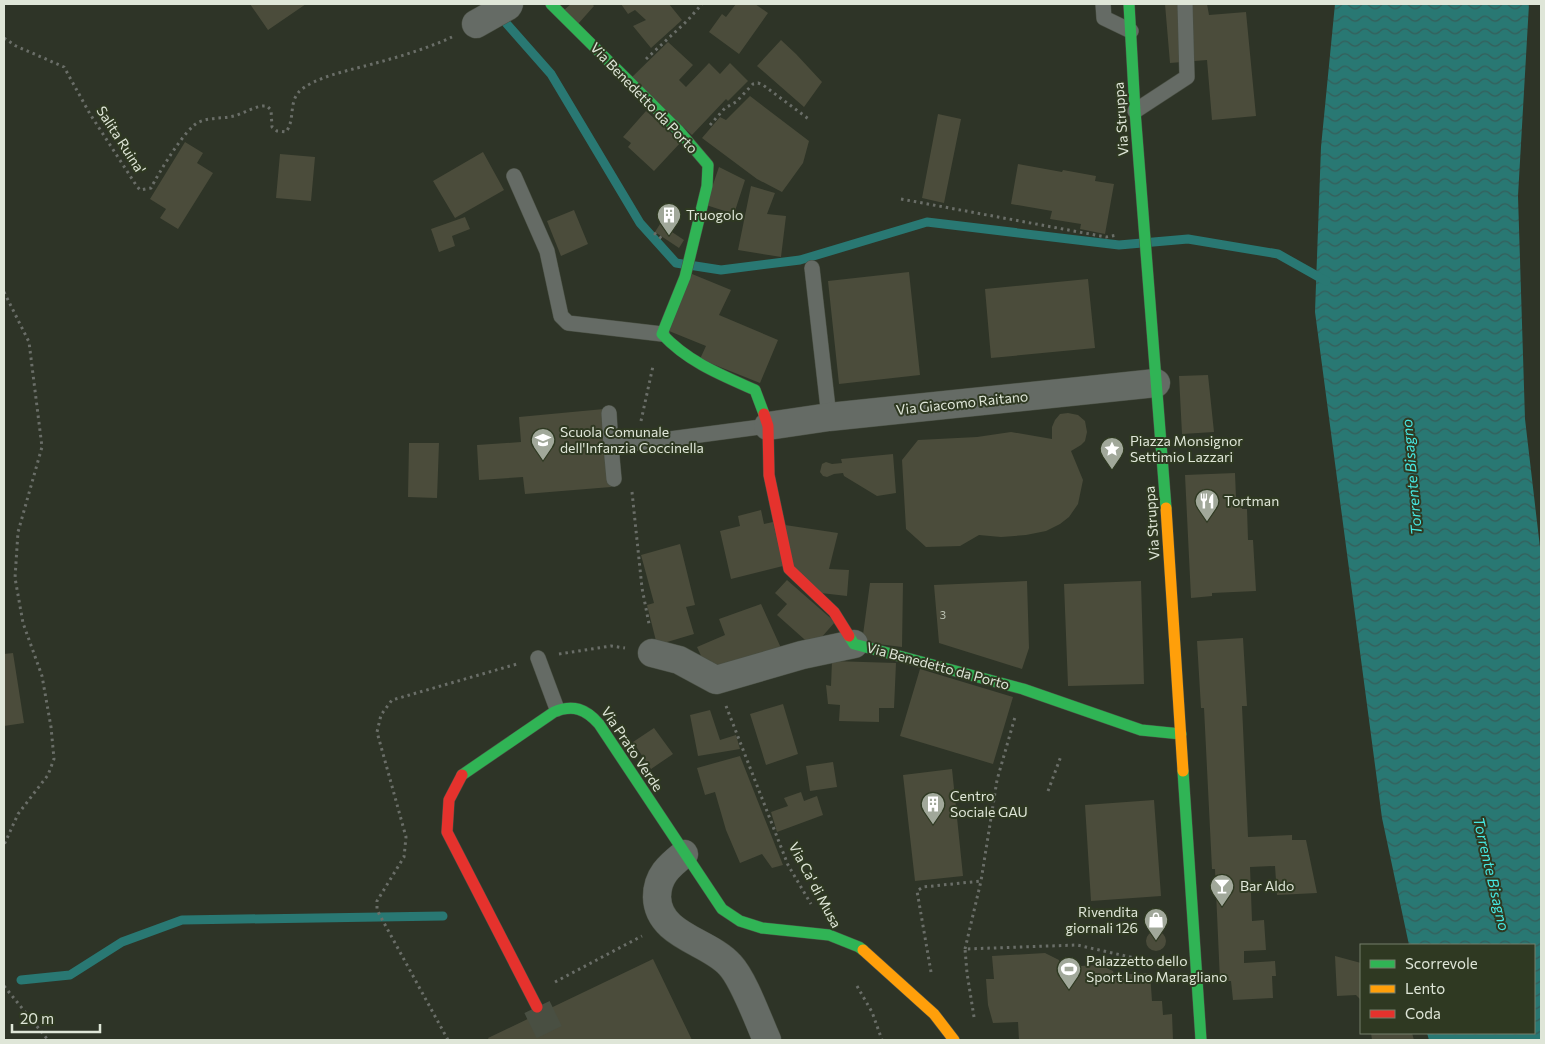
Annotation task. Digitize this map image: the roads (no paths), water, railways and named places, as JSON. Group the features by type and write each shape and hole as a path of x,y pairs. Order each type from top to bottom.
{"street":[{"name":"Via Benedetto da Porto","path":"551,4 626,78 708,165 707,186 685,277 662,334 673,348 692,361 755,390 768,426 769,475 789,569 834,612 854,644 1024,689 1140,730 1181,734"},
{"name":"Via Struppa","path":"1129,4 1146,266 1165,496 1201,1040"},
{"path":"476,24 508,5"},
{"name":"Via Giacomo Raitano","path":"768,426 829,417 1156,383"},
{"path":"652,653 679,660 716,680 802,655 854,644"},
{"name":"Via Prato Verde","path":"557,709 569,707 580,708 590,712 722,909 740,921 762,928 829,935 859,947 934,1014 954,1040"},
{"path":"537,1007 448,832 449,800 460,776 557,709"},
{"path":"684,854 665,870 659,883 658,907 662,916 678,932 730,964 739,979 767,1040"}],"lane":[{"path":"1103,4 1104,18 1131,31"},
{"path":"1135,110 1187,77 1185,4"},
{"path":"514,176 547,251 561,316 568,323 662,334"},
{"path":"812,268 829,417"},
{"path":"609,413 614,446 614,479"},
{"path":"614,446 643,435 768,426"},
{"path":"538,658 557,709"}],"water":[{"name":"Torrente Bisagno","path":"1335,4 1529,4 1518,196 1525,419 1541,556 1541,1040 1429,1040 1427,1034 1535,1034 1535,944 1409,944 1382,818 1315,312 1321,147"}],"waterway":[{"path":"499,15 551,74 640,223 676,263 721,270 800,260 927,222 1119,245 1188,239 1278,254 1326,281"},
{"path":"21,980 70,975 122,942 182,920 443,916"}],"tunnel":[{"path":"537,1007 553,1040"}],"place":[{"name":"Truogolo","path":"669,236"},
{"name":"Scuola Comunale dell'Infanzia Coccinella","path":"543,461"},
{"name":"Piazza Monsignor Settimio Lazzari","path":"1112,470"},
{"name":"Tortman","path":"1207,522"},
{"name":"Centro Sociale GAU","path":"933,825"},
{"name":"Bar Aldo","path":"1222,907"},
{"name":"Rivendita giornali 126","path":"1156,941"},
{"name":"Palazzetto dello Sport Lino Maragliano","path":"1069,990"}]}
